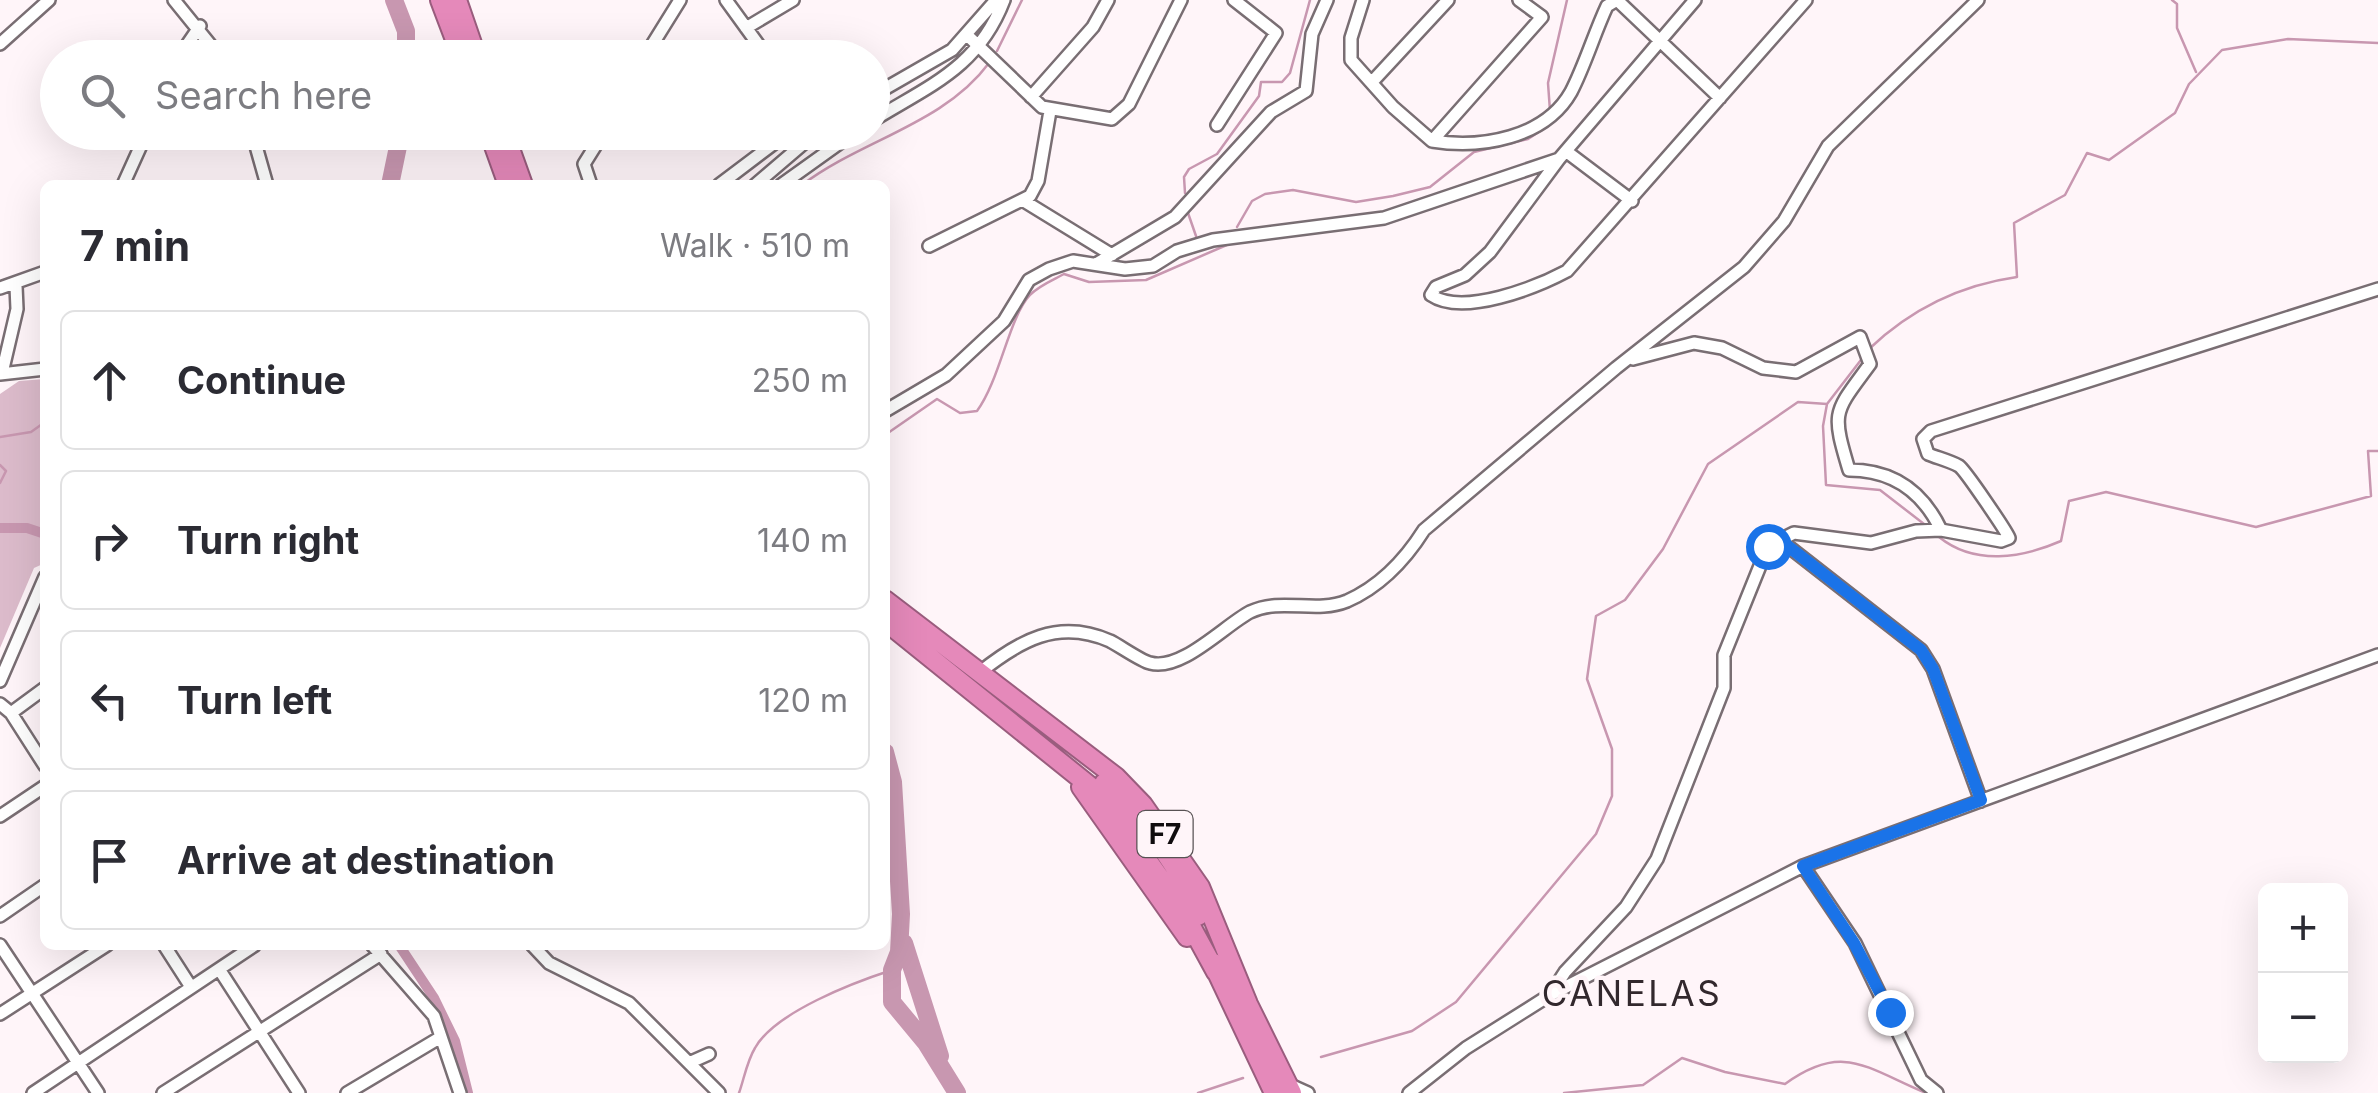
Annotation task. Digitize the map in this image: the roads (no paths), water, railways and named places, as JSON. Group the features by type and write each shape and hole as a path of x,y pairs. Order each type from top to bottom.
{"highway":[{"path":"440,0 455,40"},
{"path":"457,0 471,40"},
{"path":"495,150 506,180"},
{"path":"510,150 521,180"},
{"name":"F7","path":"890,604 1116,777 1143,805 1200,887 1285,1090"},
{"name":"F7","path":"890,625 1064,762 1119,818 1180,906 1285,1090"}],"street":[{"path":"0,44 50,0"},
{"path":"174,0 209,40"},
{"path":"655,40 680,0"},
{"path":"726,0 755,40"},
{"path":"746,28 792,0"},
{"path":"890,87 932,66 967,35 996,0"},
{"path":"890,111 942,80 980,44 1004,0"},
{"path":"1030,97 1093,27 1108,0"},
{"path":"967,35 1030,97 1050,111 1118,117 1150,66 1181,0"},
{"path":"1217,126 1276,33 1234,0"},
{"path":"1096,264 1174,217 1271,112 1306,91 1312,34 1326,0"},
{"path":"1359,0 1351,60 1421,135 1432,141 1512,137 1550,116 1570,93 1611,2 1623,3 1720,98"},
{"path":"1372,82 1448,0"},
{"path":"1432,141 1542,18 1519,0"},
{"path":"1695,0 1563,155 1490,252 1466,275 1436,287 1432,295 1442,302 1491,300 1542,284 1568,271 1806,0"},
{"path":"978,673 1017,643 1048,631 1097,635 1150,663 1207,644 1247,614 1273,603 1328,606 1345,602 1404,561 1424,530 1616,368 1744,267 1784,222 1828,146 1978,0"},
{"path":"190,40 200,26"},
{"path":"929,246 1024,201 1038,181 1050,111"},
{"path":"125,180 140,150"},
{"path":"257,150 266,180"},
{"path":"590,180 584,164 593,150"},
{"path":"726,180 765,150"},
{"path":"761,180 797,150"},
{"path":"788,180 830,150"},
{"path":"1563,155 1632,201"},
{"path":"890,408 946,375 1004,321 1029,280 1073,261 1125,268 1152,266 1177,251 1213,240 1384,218 1563,155"},
{"path":"1024,201 1112,255"},
{"path":"0,288 16,286 40,274"},
{"path":"16,286 17,309 1,373 40,370"},
{"path":"1550,995 1565,972 1626,907 1657,859 1724,688 1724,655 1768,546 1794,534 1870,543 1916,531 1941,530 2001,542 2008,538 1962,468 1928,454 1923,439 1931,430 2378,289"},
{"path":"1616,368 1642,355 1694,343 1722,348 1763,368 1796,372 1860,338 1870,364 1837,409 1837,430 1849,470 1880,470 1905,486 1933,513 1941,530"},
{"path":"1780,540 1921,650 1933,669 1981,800"},
{"path":"0,681 40,589"},
{"path":"1409,1093 1466,1048 1550,995 1803,866 2378,655"},
{"path":"11,713 40,692"},
{"path":"0,704 11,713 40,758"},
{"path":"0,816 40,789"},
{"path":"1803,866 1882,992 1921,1080 1937,1093"},
{"path":"0,916 40,888"},
{"path":"0,945 98,1093"},
{"path":"0,1014 99,950"},
{"path":"167,950 192,987"},
{"path":"33,1093 248,950"},
{"path":"163,1093 376,950"},
{"path":"378,950 434,1016 460,1093"},
{"path":"537,950 549,963 630,1003 720,1093"},
{"path":"219,969 298,1093"},
{"path":"348,1093 441,1037"},
{"path":"692,1062 709,1054"},
{"path":"1285,1090 1308,1093"}],"waterway":[{"path":"394,0 406,40"},
{"path":"997,51 1022,0"},
{"path":"1185,193 1184,177 1189,169 1217,154 1259,96 1261,82 1282,82 1290,73 1310,0"},
{"path":"1550,111 1548,83 1567,0"},
{"path":"2172,0 2177,4 2177,28 2196,72"},
{"path":"1869,349 1902,322 1937,301 1976,286 2017,277 2014,223 2065,195 2087,153 2109,160 2175,113 2189,84 2222,50 2288,39 2378,43"},
{"path":"890,135 949,101 989,63"},
{"path":"1237,227 1252,201 1265,194 1293,190 1356,202 1393,196 1430,187 1474,152 1528,139 1545,128"},
{"path":"391,180 397,150"},
{"path":"809,180 862,150"},
{"path":"1188,213 1196,236"},
{"path":"890,432 937,399 960,413 977,411 1023,305 1046,283 1064,274 1089,282 1146,280 1229,244"},
{"path":"1827,404 1864,356"},
{"path":"1321,1057 1412,1031 1456,1002 1596,834 1612,796 1612,749 1587,679 1596,616 1625,600 1663,549 1708,464 1798,402 1827,404 1823,426 1826,485 1880,490 1924,524"},
{"path":"0,437 31,432 40,426"},
{"path":"1939,537 1953,546 1983,555 2031,552 2061,541 2069,501 2106,492 2256,527 2371,496 2368,451 2378,451"},
{"path":"0,465 6,471 0,483"},
{"path":"0,528 40,532"},
{"path":"890,771 901,914 899,952 892,970 892,1002 926,1043 957,1093"},
{"path":"904,943 940,1056"},
{"path":"402,950 434,998 455,1041 468,1093"},
{"path":"739,1093 755,1048 780,1022 817,1000 892,970"},
{"path":"1564,1093 1643,1085 1682,1058 1725,1072 1785,1084 1823,1064 1855,1063 1926,1093"},
{"path":"1198,1093 1243,1078"}],"district":[{"name":"CANELAS","path":"1632,994"}]}
